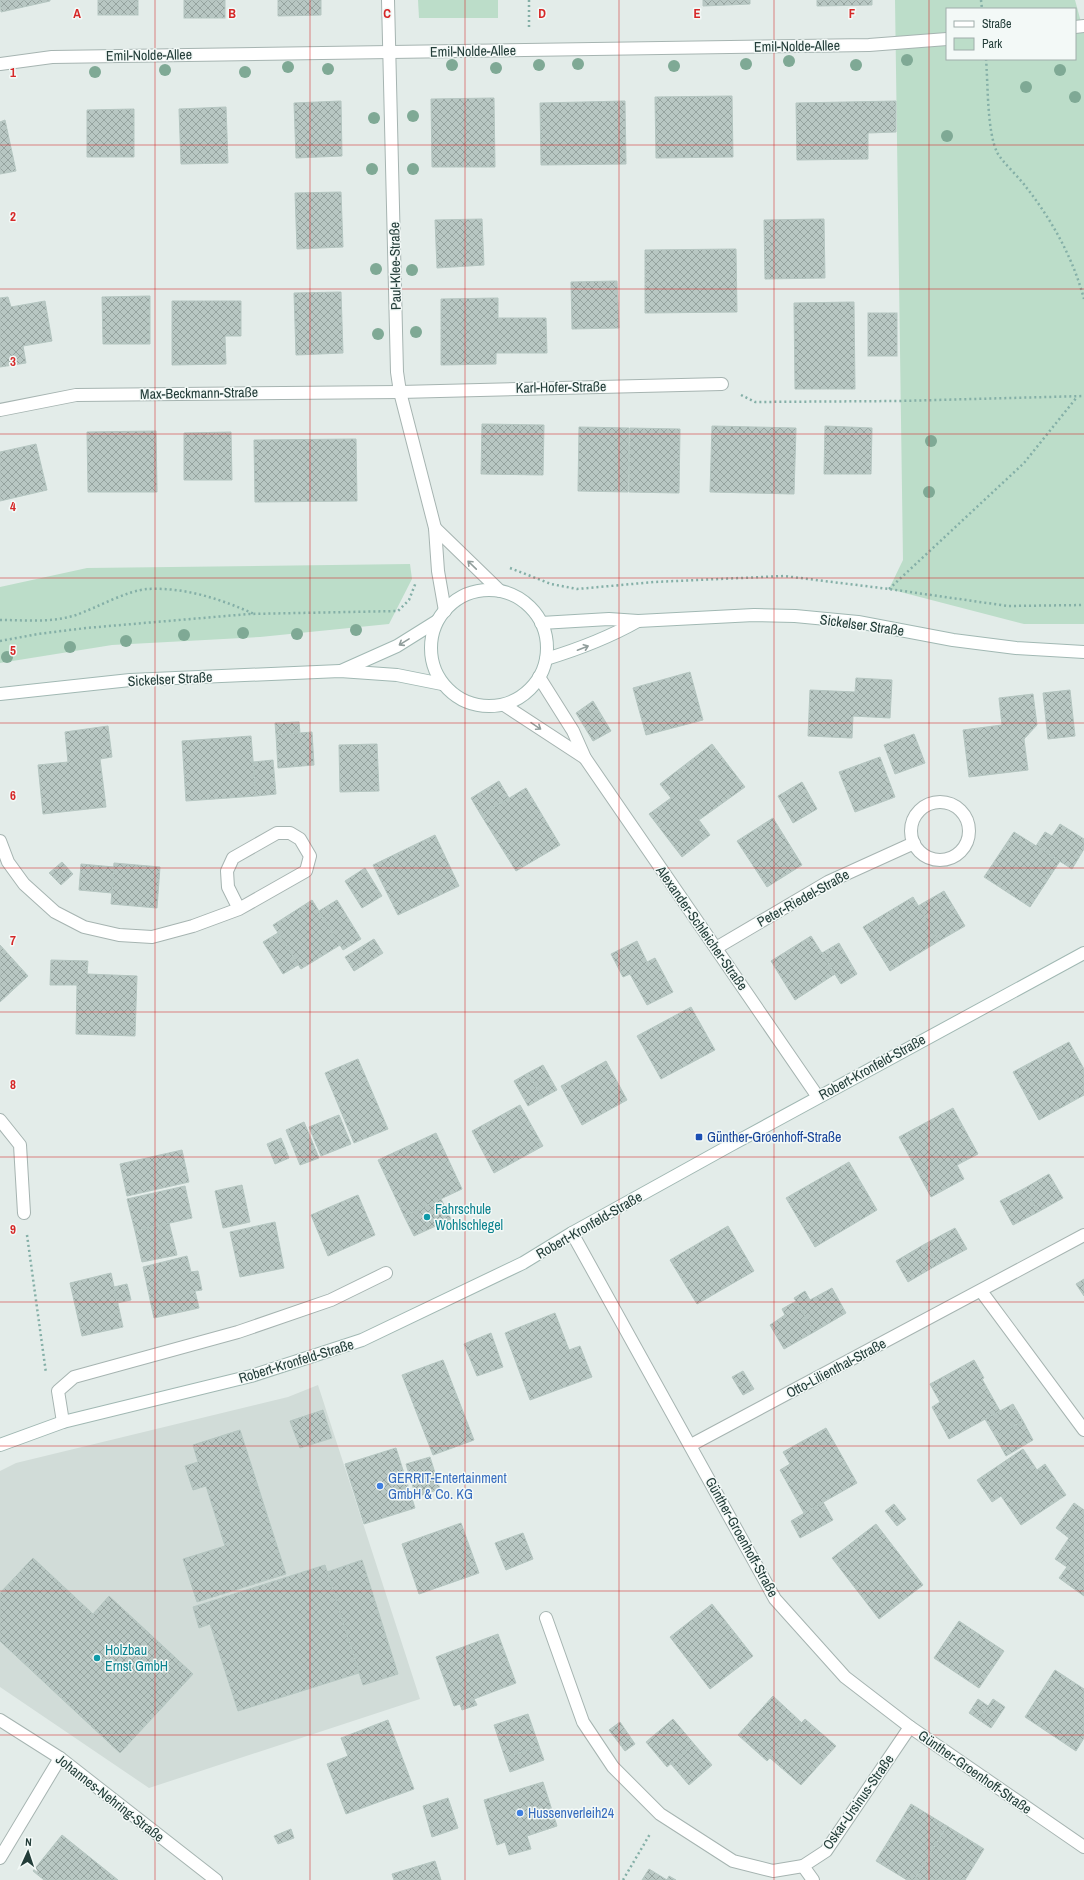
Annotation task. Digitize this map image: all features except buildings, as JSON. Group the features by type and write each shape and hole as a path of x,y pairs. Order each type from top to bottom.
{"street":[{"name":"Paul-Klee-Straße","path":"388,0 397,372 400,392 435,528 438,571 445,610"},
{"name":"Emil-Nolde-Allee","path":"0,64 52,56 869,45 946,39"},
{"name":"Karl-Hofer-Straße","path":"400,392 722,384"},
{"name":"Max-Beckmann-Straße","path":"0,410 76,395 400,392"},
{"path":"435,528 500,591"},
{"path":"482,590 500,591 517,598 531,609 542,623 547,639 546,659 539,677 528,691 516,700 504,705 477,705 452,694 442,684 435,672 431,658 431,639 437,621 449,606 465,595 482,590"},
{"name":"Sickelser Straße","path":"542,623 609,619 638,621 754,615 795,616 858,622 953,640 1016,648 1084,652"},
{"name":"Sickelser Straße","path":"340,671 397,646 437,621"},
{"name":"Sickelser Straße","path":"546,659 582,648 615,634 638,621"},
{"name":"Sickelser Straße","path":"0,694 130,680 340,671 397,675 442,684"},
{"name":"Alexander-Schleicher-Straße","path":"539,677 573,731 585,758 818,1097"},
{"name":"Alexander-Schleicher-Straße","path":"504,705 585,758"},
{"path":"947,802 956,806 963,812 968,821 970,830 964,849 951,858 937,860 927,857 919,851 914,843 911,834 911,825 921,808 929,804 947,802"},
{"path":"0,842 8,862 24,884 56,912 84,927 119,935 152,937 193,926 239,909 306,871 310,856 300,839 290,834 277,833 233,858 227,871 228,887 239,909"},
{"name":"Peter-Riedel-Straße","path":"716,948 828,882 914,843"},
{"name":"Robert-Kronfeld-Straße","path":"0,1445 63,1422 251,1376 362,1340 523,1263 572,1233 818,1097 1084,953"},
{"path":"0,1120 20,1145 24,1213"},
{"name":"Günther-Groenhoff-Straße","path":"572,1233 691,1445 775,1599 844,1677 910,1727 1084,1847"},
{"name":"Otto-Lilienthal-Straße","path":"691,1445 1084,1235"},
{"path":"63,1422 58,1391 74,1378 238,1332 331,1300 386,1273"},
{"path":"981,1291 1084,1430"},
{"name":"Oskar-Ursinus-Straße","path":"546,1618 583,1722 613,1767 660,1814 733,1861 773,1871 803,1866 826,1851 910,1727"},
{"name":"Johannes-Nehring-Straße","path":"0,1720 60,1758 216,1880"},
{"path":"0,1858 60,1758"},
{"path":"803,1866 813,1880"}],"path":[{"path":"529,0 529,27"},
{"path":"986,60 992,132 997,153 1020,178 1046,212 1079,281 1084,299"},
{"path":"722,384 755,402 1084,396"},
{"path":"889,589 1024,462 1077,397"},
{"path":"506,566 551,584 577,589 654,582 784,576 1008,606 1084,605"},
{"path":"0,641 38,634 86,628 255,614 398,611 409,600 418,576"},
{"path":"0,620 44,621 62,619 146,589 165,589 207,596 227,601 255,614"},
{"path":"24,1213 46,1375 58,1391"},
{"path":"623,1880 652,1830"}],"shaded area":[{"path":"318,1385 420,1699 149,1788 0,1687 0,1471 16,1463 288,1397"}],"green space":[{"path":"418,0 498,0 498,18 419,18"},
{"path":"895,0 1075,0 1084,33 1084,624 1024,624 889,589 903,560"},
{"path":"410,564 412,579 389,624 260,637 112,645 0,663 0,587 87,568"}],"place":[{"name":"Günther-Groenhoff-Straße","path":"699,1137"},
{"name":"Fahrschule Wohlschlegel","path":"427,1217"},
{"name":"GERRIT-Entertainment GmbH & Co. KG","path":"380,1486"},
{"name":"Holzbau Ernst GmbH","path":"97,1658"},
{"name":"Hussenverleih24","path":"520,1813"}]}
